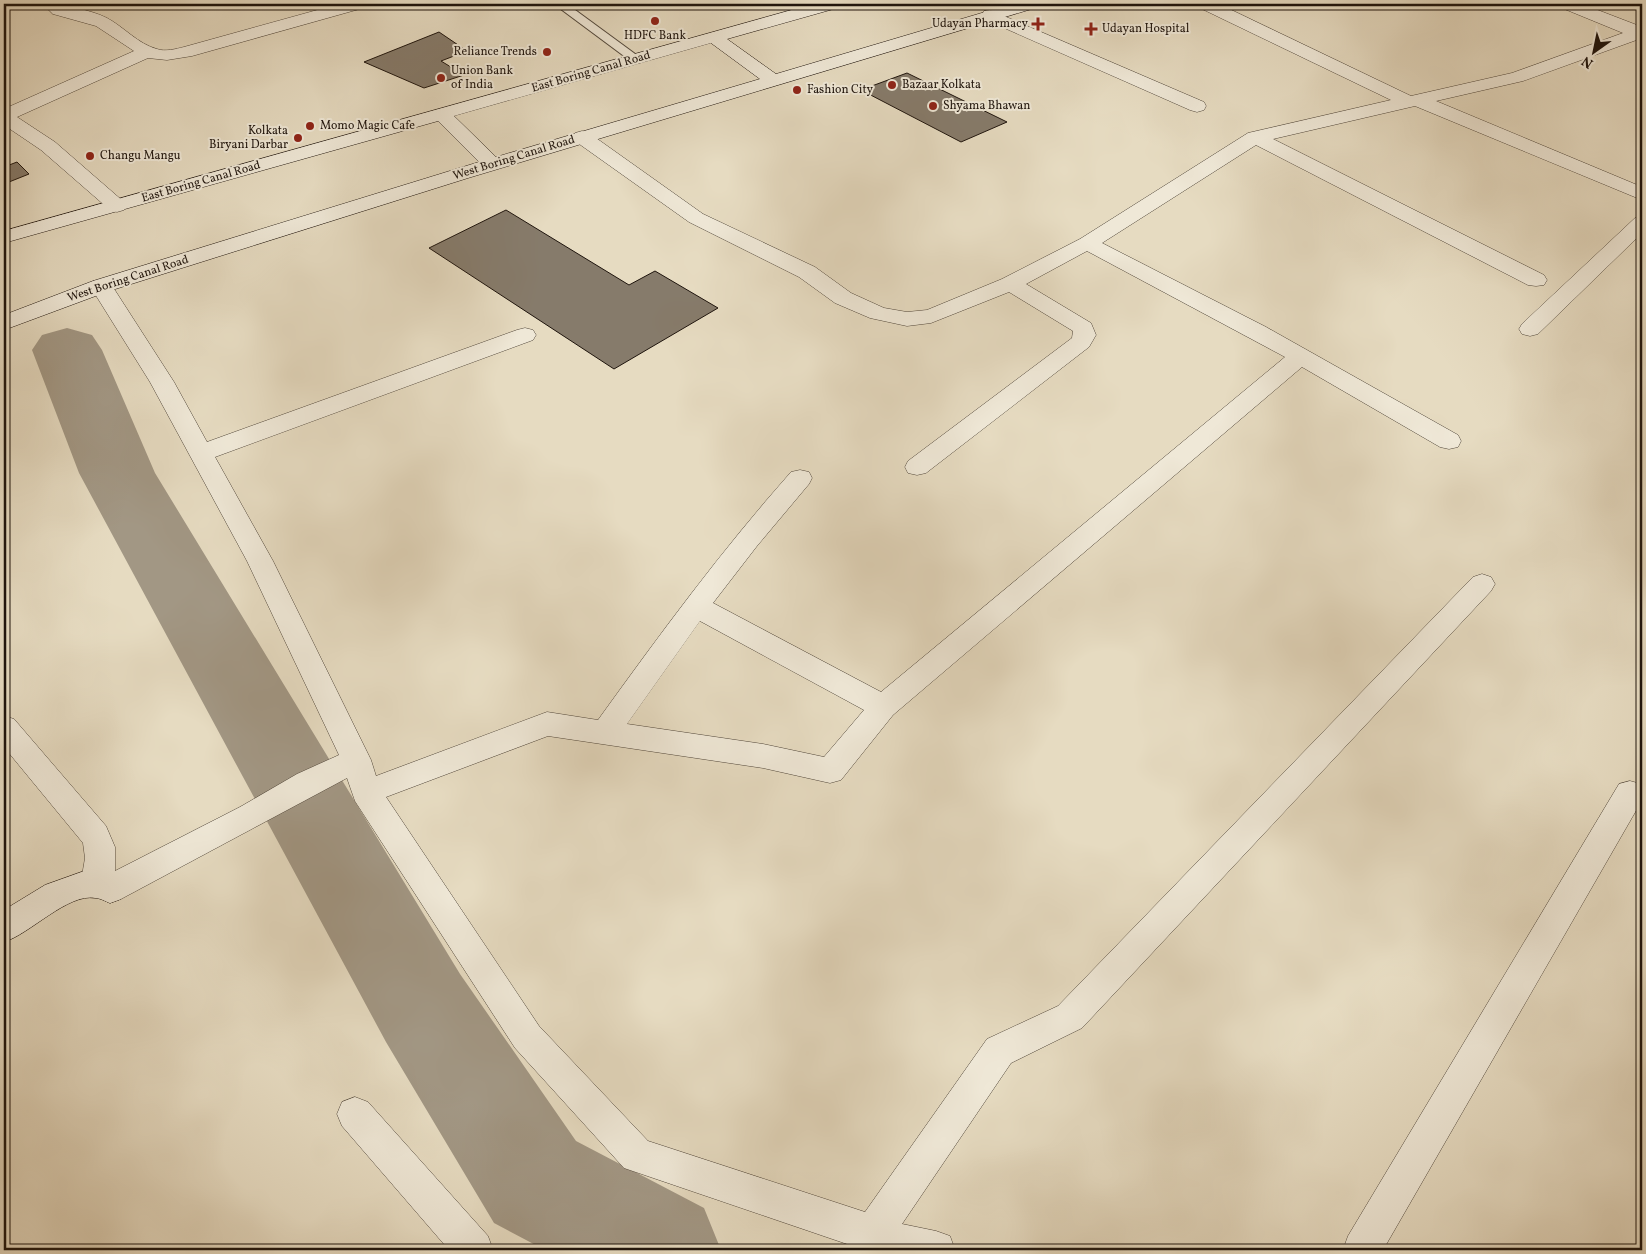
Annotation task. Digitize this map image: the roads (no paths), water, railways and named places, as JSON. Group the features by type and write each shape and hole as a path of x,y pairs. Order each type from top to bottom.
{"street":[{"path":"51,4 53,7 64,11 96,19 147,52 157,55 186,52 357,4"},
{"name":"East Boring Canal Road","path":"4,237 714,37 803,7 831,4"},
{"name":"West Boring Canal Road","path":"4,323 101,286 492,164 1029,4"},
{"path":"1206,4 1413,101 1642,194"},
{"path":"1568,4 1641,32"},
{"path":"990,15 1197,106"},
{"path":"582,137 696,218 808,272 843,298 878,313 907,319 930,316 1010,284 1087,243 1255,137 1517,77 1641,32"},
{"path":"714,37 773,80"},
{"path":"8,123 147,52"},
{"path":"442,114 492,164"},
{"path":"8,123 48,146 117,206"},
{"path":"1255,137 1536,280"},
{"path":"1530,329 1642,222"},
{"path":"1087,243 1300,356 1450,441"},
{"path":"917,467 1072,349 1085,335 1083,328 1073,321 1010,284"},
{"path":"101,286 162,382 260,560 356,760 366,792 527,1037 637,1155 871,1242 936,1250"},
{"path":"201,453 525,335"},
{"path":"366,792 546,724 763,756 830,771 883,707 1300,356"},
{"path":"605,733 695,606 760,522 800,478"},
{"path":"871,1242 999,1051 1070,1016 1482,584"},
{"path":"695,606 883,707"},
{"path":"4,727 95,835 100,844 102,854 104,885"},
{"path":"4,928 58,894 87,883 104,885 251,816 308,783 356,760"},
{"path":"1362,1250 1630,793"},
{"path":"355,1114 474,1250"}],"lane":[{"path":"560,4 636,59"}],"waterway":[{"path":"67,350 117,473 423,1008 535,1182 662,1250"}],"place":[{"name":"HDFC Bank","path":"655,21"},
{"name":"Udayan Pharmacy","path":"1038,24"},
{"name":"Udayan Hospital","path":"1091,29"},
{"name":"Reliance Trends","path":"547,52"},
{"name":"Union Bank of India","path":"441,78"},
{"name":"Bazaar Kolkata","path":"892,85"},
{"name":"Fashion City","path":"797,90"},
{"name":"Shyama Bhawan","path":"933,106"},
{"name":"Momo Magic Cafe","path":"310,126"},
{"name":"Kolkata Biryani Darbar","path":"298,138"},
{"name":"Changu Mangu","path":"90,156"}]}
